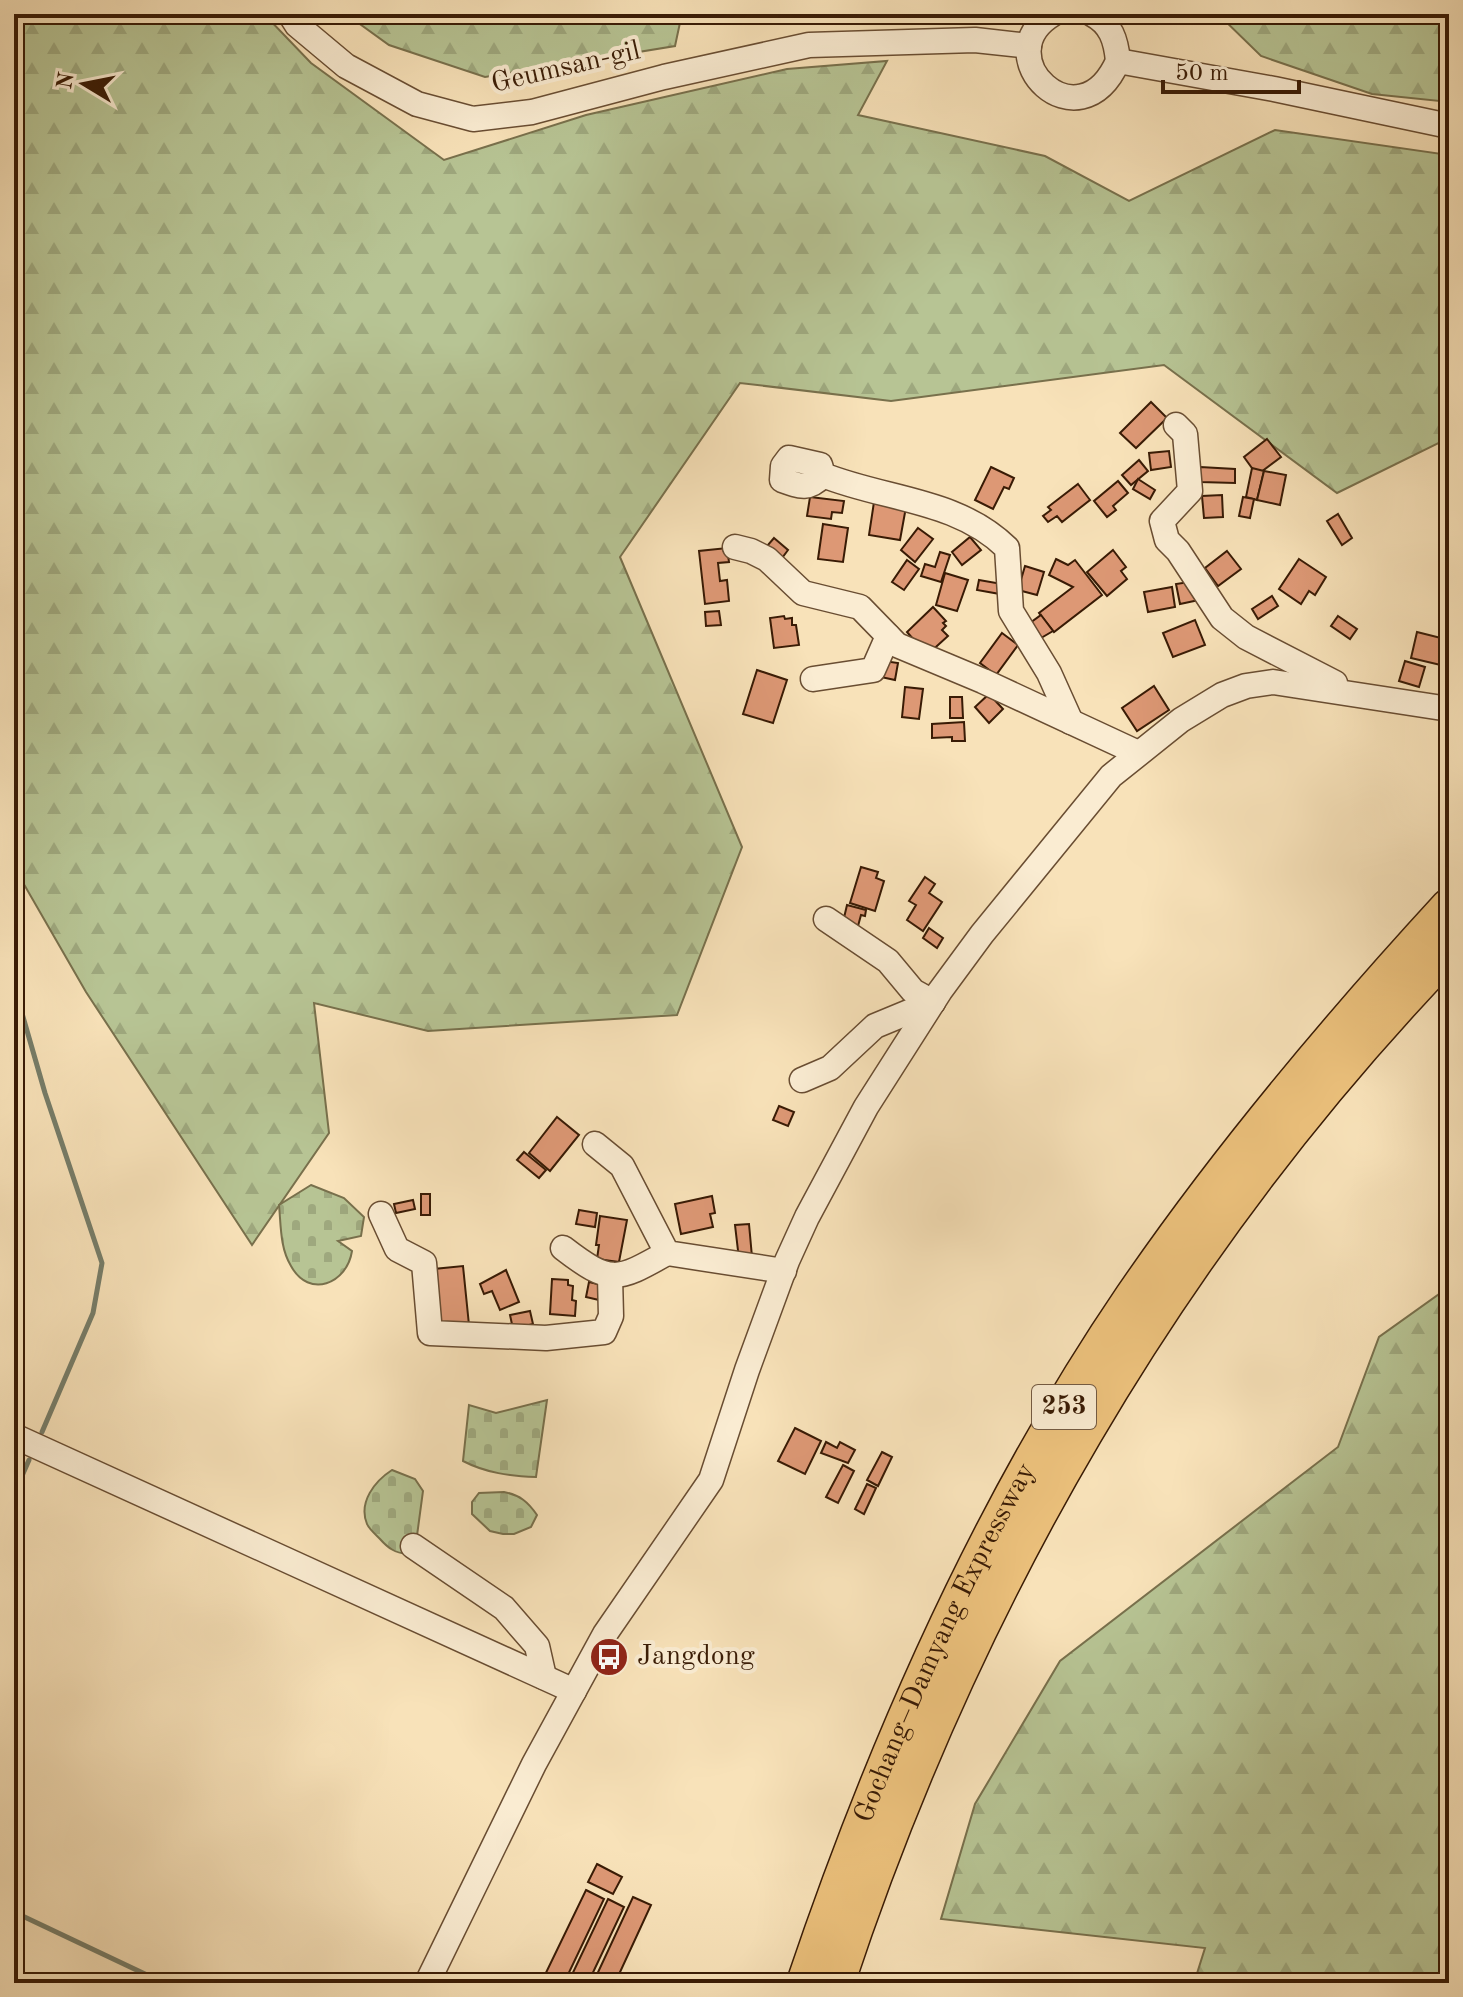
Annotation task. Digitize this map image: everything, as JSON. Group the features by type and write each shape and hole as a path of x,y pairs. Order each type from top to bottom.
{"highway":[{"name":"Gochang–Damyang Expressway","path":"805,1983 869,1802 913,1701 964,1591 1062,1410 1133,1297 1287,1089 1449,907"},
{"name":"Gochang–Damyang Expressway","path":"836,1983 900,1806 977,1630 1046,1496 1109,1388 1173,1292 1326,1088 1449,951"}],"street":[{"name":"Geumsan-gil","path":"290,14 297,25 346,66 417,104 473,119 532,112 664,77 809,45 975,40 1029,46"},
{"path":"1053,14 1034,32 1029,46 1033,73 1041,85 1065,97 1079,98 1104,85 1118,61 1111,30 1092,14"},
{"path":"1118,61 1274,89 1449,126"},
{"path":"1176,425 1185,434 1190,491 1162,521 1167,540 1178,551 1222,618 1246,637 1355,694"},
{"path":"823,475 858,488 920,502 964,517 993,534 1007,548 1011,611 1049,673 1071,722"},
{"path":"735,547 767,559 803,593 860,607 897,645 1138,753"},
{"path":"813,679 873,670 888,636"},
{"path":"427,1983 534,1764 605,1634 711,1480 747,1370 807,1217 866,1107 933,1002 982,934 1111,776 1181,720 1222,695 1246,686 1273,682 1449,709"},
{"path":"826,919 888,961 913,991 933,1002"},
{"path":"802,1080 830,1068 875,1026 933,1002"},
{"path":"595,1144 622,1166 667,1253"},
{"path":"381,1214 397,1249 424,1263 430,1333 546,1338 604,1332 611,1316 610,1277"},
{"path":"563,1248 584,1264 610,1277 629,1275 667,1253 784,1271"},
{"path":"14,1436 574,1691"},
{"path":"413,1546 504,1608 537,1646 544,1677"}],"green space":[{"path":"14,14 264,14 311,63 444,160 586,115 787,69 887,61 858,115 1045,156 1129,201 1275,130 1449,155 1449,438 1337,493 1164,365 891,401 740,383 620,557 742,847 677,1015 428,1031 314,1003 329,1133 252,1245 86,992 14,867"},
{"path":"346,14 680,14 681,18 675,46 485,77 389,45"},
{"path":"1218,14 1449,14 1449,102 1372,94 1261,56"},
{"path":"311,1185 344,1198 364,1217 361,1236 338,1241 352,1251 343,1272 335,1279 317,1284 299,1276 287,1259 279,1205"},
{"path":"1449,1287 1449,1983 1194,1983 1205,1948 941,1919 975,1804 1060,1661 1338,1447 1379,1337"},
{"path":"547,1400 536,1477 498,1473 463,1461 469,1405 496,1413"},
{"path":"392,1470 415,1479 423,1491 416,1543 407,1554 386,1545 369,1528 365,1516 366,1500 370,1493"},
{"path":"504,1492 519,1497 534,1510 537,1515 531,1527 514,1534 503,1534 490,1531 472,1514 472,1502 479,1493"}],"building":[{"path":"1151,402 1167,418 1136,448 1120,433"},
{"path":"1267,439 1281,457 1257,475 1244,457"},
{"path":"1169,451 1171,467 1151,470 1149,453"},
{"path":"1139,460 1148,471 1131,485 1122,475"},
{"path":"991,467 1014,478 1009,489 1004,487 993,509 975,500"},
{"path":"1200,467 1235,469 1235,483 1200,482"},
{"path":"1252,468 1264,471 1257,500 1246,497"},
{"path":"1264,471 1286,475 1280,505 1257,500"},
{"path":"1138,479 1155,490 1150,499 1133,489"},
{"path":"1118,481 1128,493 1113,506 1116,510 1107,517 1094,501"},
{"path":"1078,484 1090,500 1062,522 1057,516 1048,522 1043,516 1051,510 1048,507"},
{"path":"1222,495 1223,517 1204,518 1202,496"},
{"path":"810,497 844,501 842,513 832,512 831,519 807,516"},
{"path":"1243,497 1254,499 1250,518 1239,516"},
{"path":"874,502 906,507 900,540 869,535"},
{"path":"1338,514 1352,538 1342,545 1327,521"},
{"path":"823,524 848,528 843,562 818,559"},
{"path":"918,528 933,539 915,562 901,550"},
{"path":"970,537 981,550 962,565 952,552"},
{"path":"774,538 788,550 782,558 767,546"},
{"path":"727,548 729,562 718,563 720,581 727,580 729,601 705,604 699,551"},
{"path":"1113,550 1126,567 1121,571 1127,579 1107,596 1087,572"},
{"path":"1227,551 1241,569 1218,586 1205,568"},
{"path":"940,552 950,555 941,582 921,576 925,564 935,567"},
{"path":"1056,559 1068,565 1075,560 1102,595 1054,632 1039,613 1073,587 1049,575"},
{"path":"1299,559 1326,577 1315,595 1309,591 1301,604 1279,589"},
{"path":"907,560 919,569 904,590 892,582"},
{"path":"1025,566 1044,572 1037,595 1018,590"},
{"path":"945,573 968,580 957,611 936,605"},
{"path":"979,580 1002,584 1000,594 977,590"},
{"path":"1196,581 1199,600 1180,604 1176,584"},
{"path":"1172,587 1175,607 1148,612 1144,592"},
{"path":"1272,596 1278,606 1258,619 1252,609"},
{"path":"933,607 946,621 942,630 948,636 927,655 907,632"},
{"path":"719,611 721,625 706,626 705,612"},
{"path":"1041,615 1053,631 1041,638 1030,623"},
{"path":"784,616 785,619 792,618 792,625 796,625 799,645 774,648 770,618"},
{"path":"1338,616 1357,629 1350,639 1331,626"},
{"path":"1195,620 1205,645 1173,657 1163,633"},
{"path":"1417,632 1449,640 1449,667 1411,658"},
{"path":"1002,633 1018,645 996,675 980,663"},
{"path":"884,661 898,663 895,680 881,677"},
{"path":"1405,661 1425,667 1419,687 1399,681"},
{"path":"757,670 787,680 773,723 743,714"},
{"path":"1154,686 1169,710 1137,731 1122,708"},
{"path":"905,687 923,689 919,719 902,717"},
{"path":"989,694 1003,709 989,723 975,707"},
{"path":"950,697 962,697 963,718 950,718"},
{"path":"964,722 965,741 952,741 952,737 932,738 932,724"},
{"path":"861,867 878,872 876,878 884,881 875,911 850,903"},
{"path":"925,877 935,884 929,893 942,902 923,931 907,920 916,905 909,901"},
{"path":"847,905 866,910 858,926 843,922"},
{"path":"929,928 943,938 937,948 923,938"},
{"path":"779,1106 794,1112 788,1126 773,1120"},
{"path":"557,1117 579,1135 550,1171 529,1153"},
{"path":"524,1152 546,1170 539,1178 517,1160"},
{"path":"421,1194 430,1194 430,1215 421,1215"},
{"path":"712,1196 715,1213 710,1214 713,1227 681,1234 675,1204"},
{"path":"413,1200 415,1209 396,1213 394,1204"},
{"path":"579,1210 597,1213 595,1227 576,1224"},
{"path":"600,1216 627,1220 619,1262 597,1259"},
{"path":"749,1224 752,1257 739,1259 735,1225"},
{"path":"463,1266 469,1325 440,1328 434,1269"},
{"path":"506,1270 519,1302 500,1310 492,1291 484,1294 480,1284"},
{"path":"552,1279 568,1280 568,1285 573,1286 575,1316 550,1314"},
{"path":"589,1282 602,1285 599,1300 586,1297"},
{"path":"530,1311 533,1324 513,1329 510,1315"},
{"path":"795,1428 821,1441 805,1474 778,1461"},
{"path":"826,1442 837,1448 840,1442 855,1450 848,1463 821,1453"},
{"path":"882,1452 892,1457 878,1486 867,1480"},
{"path":"843,1465 854,1471 838,1503 826,1497"},
{"path":"867,1484 876,1488 864,1514 855,1509"},
{"path":"597,1864 622,1877 613,1894 588,1882"},
{"path":"586,1890 604,1899 564,1983 541,1983"},
{"path":"633,1897 651,1905 615,1983 593,1983"},
{"path":"608,1899 624,1907 588,1983 568,1983"}],"waterway":[{"path":"14,995 17,996 45,1093 102,1263 93,1313 42,1432"},
{"path":"14,1494 29,1460"},
{"path":"14,1912 164,1983"}],"place":[{"name":"Jangdong","path":"609,1657"}]}
